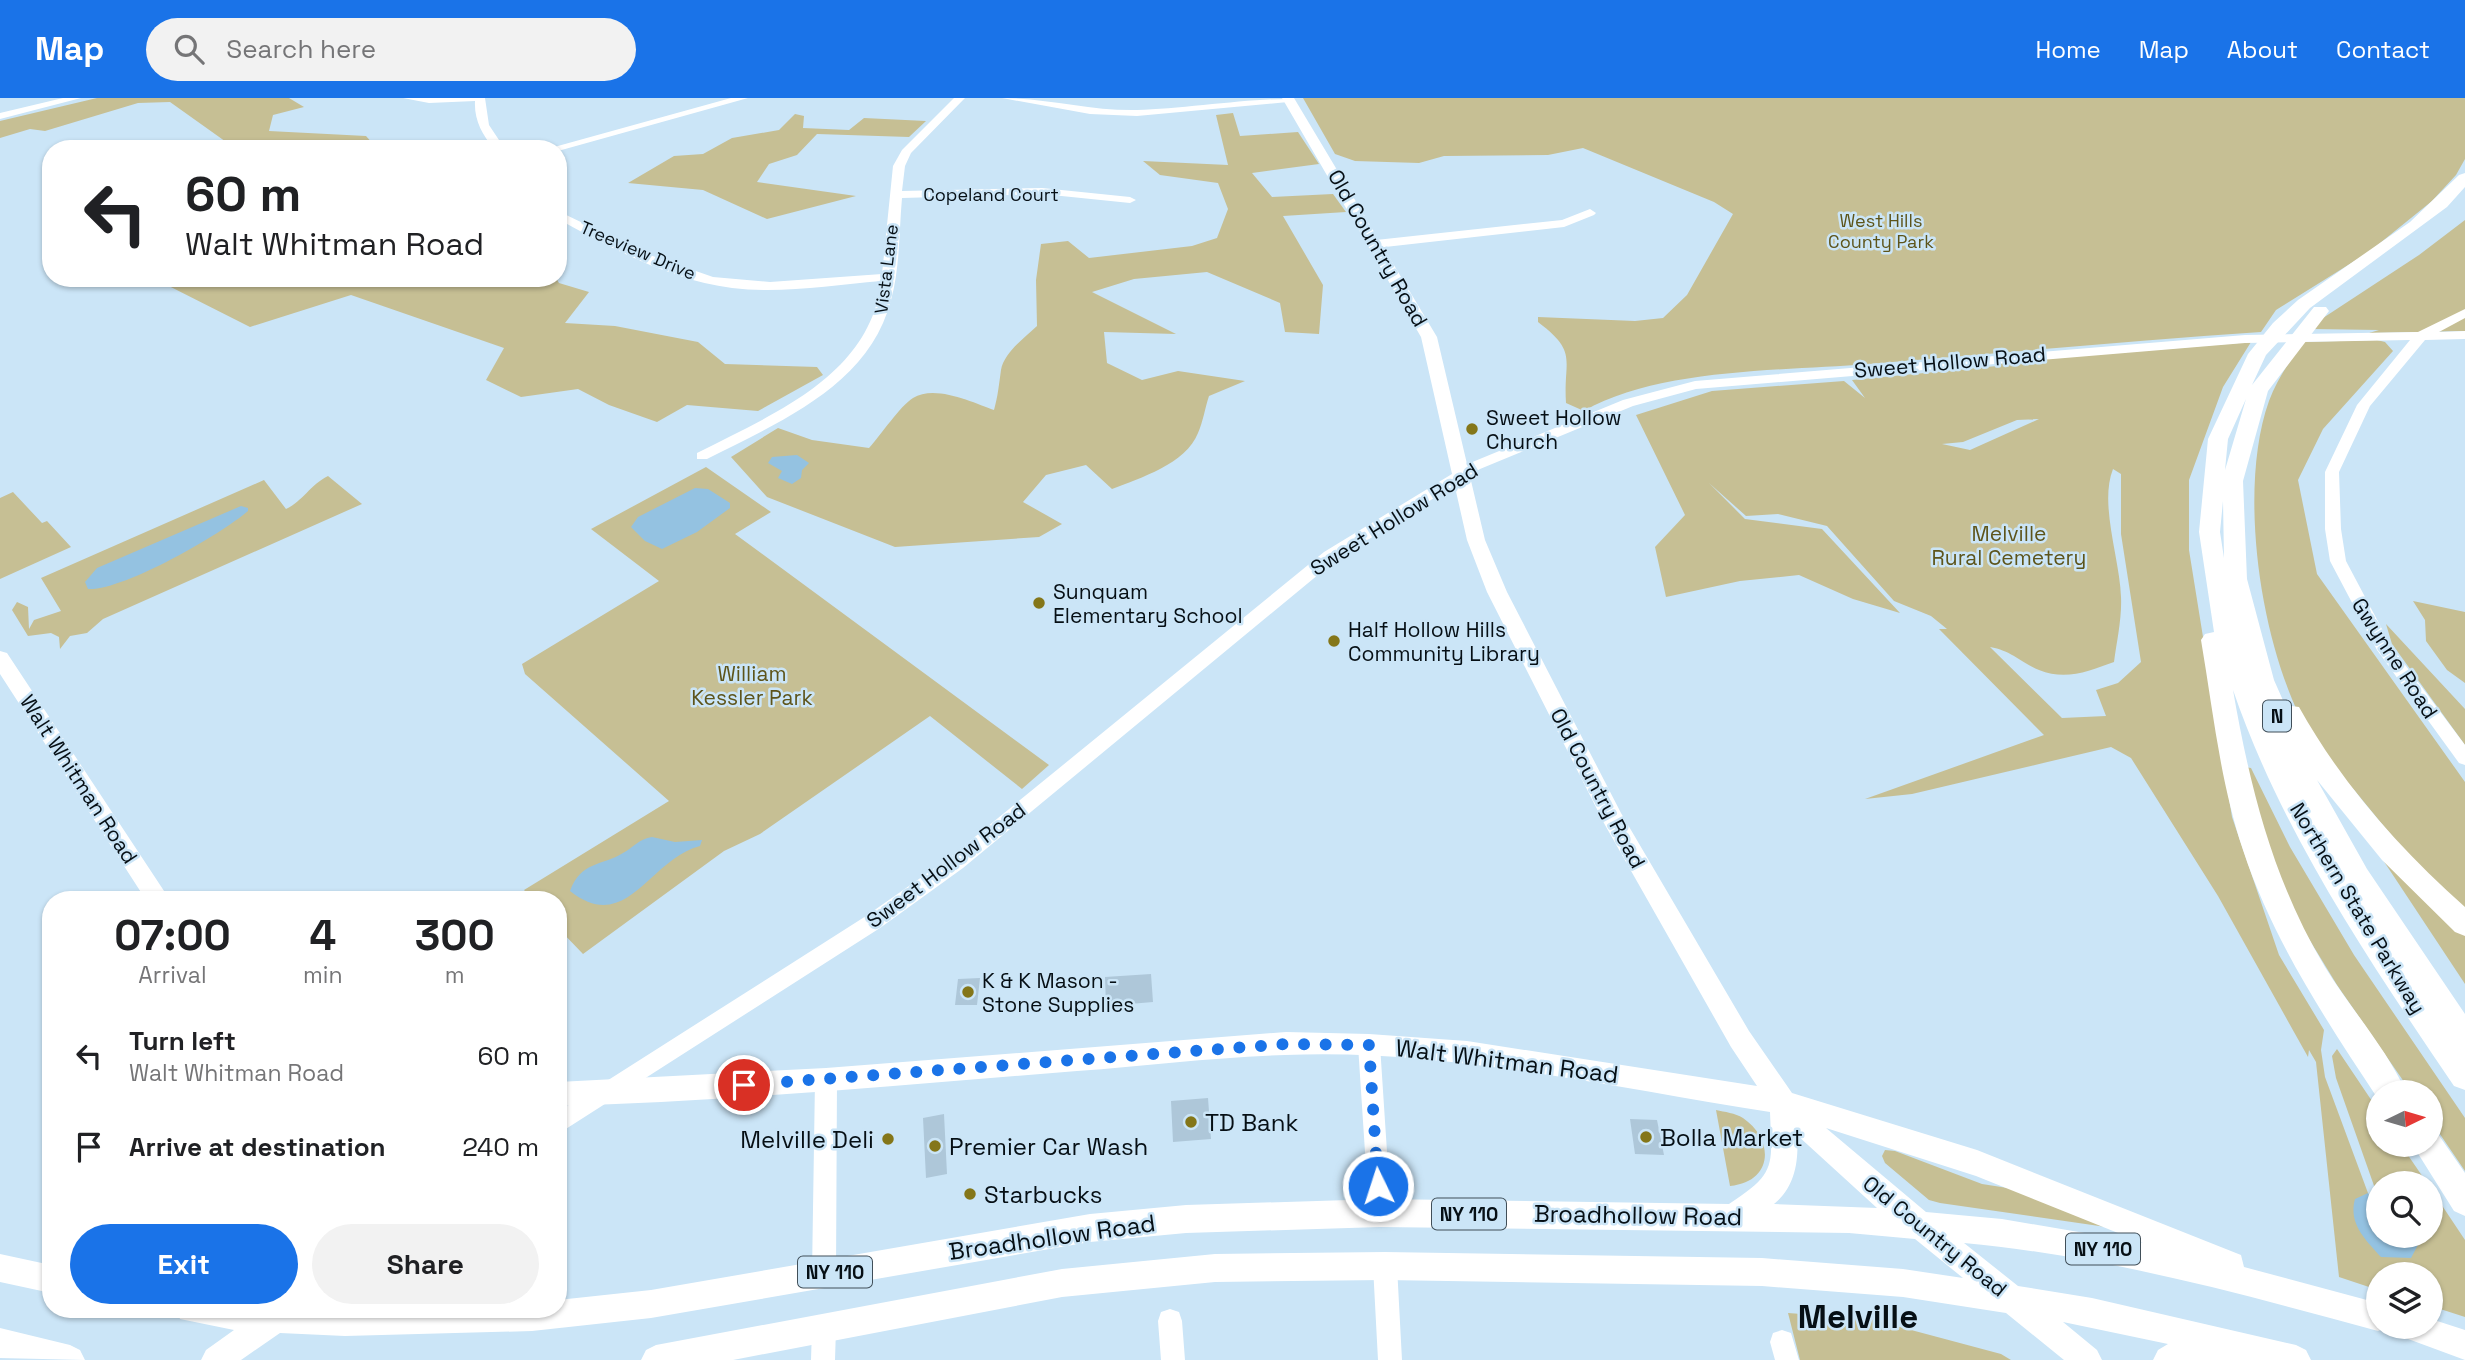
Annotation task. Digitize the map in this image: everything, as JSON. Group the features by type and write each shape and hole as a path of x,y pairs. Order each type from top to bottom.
{"highway":[{"name":"Northern State Parkway","path":"2465,178 2441,205 2412,229 2324,287 2281,324 2248,416 2235,472 2232,537 2243,612 2270,699 2325,819 2379,911 2465,1038"},
{"name":"Northern State Parkway","path":"2465,201 2449,218 2330,302 2268,356 2234,392 2214,456 2209,508 2212,563 2224,628 2262,737 2302,821 2383,956 2465,1076"},
{"path":"2212,563 2208,606 2239,789 2256,850 2279,910 2305,960 2383,1080"},
{"path":"2243,612 2295,723 2330,776 2384,844 2465,924"},
{"path":"2436,1157 2465,1200"}],"main road":[{"name":"Old Country Road","path":"1288,99 1429,337 1476,540 1497,592 1560,717 1689,956 1783,1101 1822,1142 1919,1225 2087,1360"},
{"name":"Walt Whitman Road","path":"0,658 153,891"},
{"name":"Walt Whitman Road","path":"567,1094 826,1080 1286,1044 1369,1045 1552,1065 1783,1101 1977,1163 2301,1294"},
{"path":"1734,1216 1771,1193 1781,1178 1784,1159 1783,1101"},
{"name":"Broadhollow Road","path":"567,1314 650,1304 1090,1228 1186,1219 1380,1213 1734,1216 1919,1225"},
{"name":"NY 110","path":"1919,1225 2002,1233 2182,1264 2366,1313"},
{"name":"NY 110","path":"656,1360 1016,1291 1124,1276 1215,1268 1385,1266 1762,1272 1903,1283 2009,1297 2166,1327 2296,1360"},
{"path":"0,1268 42,1277"},
{"path":"216,1360 276,1318"},
{"path":"2443,1337 2465,1345"},
{"path":"17,1350 71,1360"},
{"path":"2168,1360 2180,1354 2218,1360"}],"street":[{"path":"0,116 76,98"},
{"path":"408,98 479,98 482,126 493,140"},
{"path":"567,145 743,98"},
{"name":"Vista Lane","path":"702,456 795,407 852,361 872,338 883,316 899,166 906,152 960,98"},
{"path":"1007,98 1090,111 1137,113 1288,99"},
{"name":"Copeland Court","path":"894,195 1030,191 1130,201"},
{"path":"1376,244 1563,223 1590,213"},
{"name":"Treeview Drive","path":"567,218 664,265 729,284 764,286 887,277"},
{"name":"Gwynne Road","path":"2465,313 2422,335 2364,405 2332,472 2333,529 2339,561 2379,638 2465,758"},
{"name":"Sweet Hollow Road","path":"567,1118 873,922 956,863 1306,574 1460,475 1499,454 1628,403 1696,384 2245,338 2465,335"},
{"path":"1369,1045 1380,1213"},
{"path":"824,1274 826,1080"},
{"path":"1385,1266 1390,1360"},
{"path":"1170,1321 1173,1360"},
{"path":"823,1360 824,1328"}],"green space":[{"path":"97,98 289,98 304,107 273,115 269,131 366,136 370,140 223,140 170,102 138,103 45,131 30,129 0,138 0,121"},
{"name":"West Hills County Park","path":"1303,98 2465,98 2465,159 2456,175 2432,201 2369,252 2276,310 2261,332 1722,374 1648,386 1614,397 1584,411 1566,403 1567,366 1564,350 1538,322 1538,317 1635,321 1663,318 1687,295 1733,214 1714,202 1583,148 1548,155 1444,156 1419,163 1355,161 1335,154"},
{"path":"1233,113 1240,136 1298,132 1319,164 1252,173 1272,197 1333,194 1346,212 1283,216 1323,285 1319,334 1285,332 1280,303 1207,272 1134,279 1092,292 1176,334 1104,332 1107,363 1142,380 1178,371 1245,381 1209,396 1192,444 1173,461 1148,475 1112,489 1086,465 1046,475 1023,502 1062,524 1039,537 895,547 767,497 731,457 778,428 812,440 869,448 902,407 922,394 954,396 994,410 1001,370 1006,358 1037,326 1036,280 1041,244 1068,241 1089,258 1192,246 1217,238 1228,209 1218,183 1160,175 1143,161 1228,165 1216,115"},
{"path":"795,114 804,116 803,128 849,130 864,118 926,121 909,137 817,134 797,155 769,164 757,182 856,196 767,219 703,190 628,183 674,156 703,154 732,138 779,130"},
{"path":"2465,220 2465,331 2369,333 2379,330 2313,329 2323,318 2419,255"},
{"path":"567,285 589,292 565,323 615,326 698,342 725,364 817,367 823,375 758,411 687,405 657,422 609,405 578,389 521,397 486,380 504,348 351,295 250,327 171,287"},
{"name":"Melville Rural Cemetery","path":"2251,342 2223,387 2189,480 2189,550 2232,817 2279,955 2324,1030 2321,1050 2325,1077 2366,1188 2366,1248 2443,1248 2443,1207 2465,1240 2465,1317 2443,1310 2443,1262 2366,1262 2366,1286 2339,1277 2316,1062 2309,1050 2308,1057 2218,896 2131,758 2111,747 1912,794 1865,799 2044,735 1939,629 1947,629 1931,616 1894,601 1827,526 1778,514 1746,516 1709,483 1745,519 1822,529 1900,613 1853,599 1799,575 1740,581 1666,597 1655,547 1685,515 1636,415 1712,391 1844,381 1865,398 1852,380 1997,366 2005,362","holes":["2039,419 1970,450 1942,444 1963,442 2017,420","2113,469 2121,474 2121,534 2141,662 2118,683 2096,690 2106,716 2062,718 1990,647 2004,651 2039,670 2059,675 2077,674 2114,662 2121,605 2108,498"]},
{"path":"2303,342 2385,342 2393,351 2323,429 2298,480 2317,574 2465,782 2465,914 2435,885 2314,742 2296,708 2280,667 2268,622 2260,575 2255,528 2255,482 2259,439 2276,385"},
{"name":"William Kessler Park","path":"706,467 771,512 735,534 1049,765 1022,789 930,716 760,834 724,851 583,954 567,937 567,891 524,890 669,801 525,674 522,664 659,581 591,529"},
{"path":"328,476 362,504 103,619 87,633 70,636 60,649 59,637 51,633 28,636 12,610 17,602 28,607 29,629 34,620 61,611 41,578 264,480 286,509"},
{"path":"13,492 42,523 47,521 71,547 0,579 0,498"},
{"path":"2413,601 2465,612 2465,683 2447,670 2426,641 2425,620"},
{"path":"2386,624 2465,709 2465,745 2392,644"},
{"path":"2245,767 2251,768 2290,847 2354,955 2439,1080 2403,1080 2337,985 2281,893"},
{"path":"2379,854 2465,932 2465,984"},
{"path":"2337,1049 2366,1092 2366,1157 2409,1157 2419,1171 2369,1171 2336,1078 2332,1056"},
{"path":"2443,1086 2465,1118 2465,1171 2443,1139"},
{"path":"1716,1110 1743,1118 1761,1137 1765,1159 1755,1177 1744,1183 1730,1186"},
{"path":"1885,1150 1895,1151 1982,1184 2014,1189 2113,1228 1929,1200 1885,1163 1882,1156"},
{"path":"1788,1313 1870,1319 2001,1354 2011,1360 1800,1360"}],"water":[{"path":"797,455 809,463 802,470 801,478 792,484 778,478 782,471 768,463 772,457"},
{"path":"695,488 708,489 730,503 730,508 697,532 662,549 645,541 631,527 638,517"},
{"path":"241,506 248,508 248,511 216,534 171,560 124,581 88,589 85,582 97,568"},
{"path":"652,837 675,842 702,840 700,846 666,865 623,900 607,905 590,903 570,891 586,869"},
{"path":"2366,1194 2366,1239 2356,1224 2353,1208 2355,1199"},
{"path":"2373,1248 2416,1248 2411,1258 2381,1257"}],"building":[{"path":"1151,974 1153,1002 1106,1006 1105,977"},
{"name":"K & K Mason - Stone Supplies","path":"980,978 977,1005 955,1005 958,979"},
{"name":"TD Bank","path":"1208,1098 1211,1139 1173,1142 1171,1101"},
{"name":"Premier Car Wash","path":"944,1114 947,1174 926,1178 923,1118"},
{"name":"Bolla Market","path":"1630,1119 1657,1120 1664,1155 1635,1154"}],"place":[{"name":"Sweet Hollow Church","path":"1472,429"},
{"name":"Sunquam Elementary School","path":"1039,603"},
{"name":"Half Hollow Hills Community Library","path":"1334,641"},
{"name":"K & K Mason - Stone Supplies","path":"968,992"},
{"name":"TD Bank","path":"1191,1122"},
{"name":"Bolla Market","path":"1646,1137"},
{"name":"Melville Deli","path":"888,1139"},
{"name":"Premier Car Wash","path":"935,1146"},
{"name":"Starbucks","path":"970,1194"}],"district":[{"name":"Melville","path":"1858,1317"}],"route":[{"path":"744,1085 1286,1044 1369,1045 1378,1186"}]}
